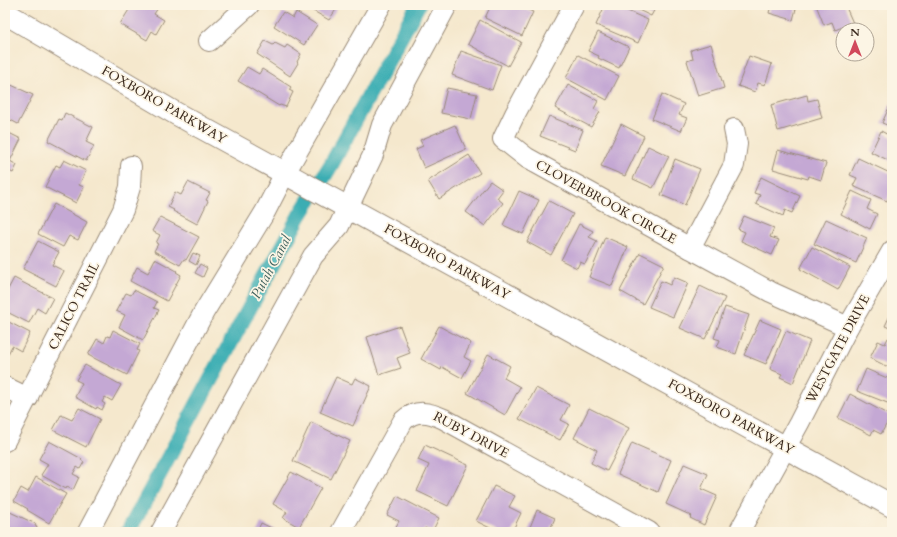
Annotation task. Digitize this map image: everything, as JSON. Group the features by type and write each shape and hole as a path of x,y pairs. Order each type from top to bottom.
{"main road":[{"name":"FOXBORO PARKWAY","path":"5,12 168,109 892,506"}],"street":[{"path":"209,41 249,5"},
{"path":"88,532 204,312 265,212 292,177 381,5"},
{"path":"161,532 313,256 339,226 340,204 374,155 382,125 447,5"},
{"name":"CLOVERBROOK CIRCLE","path":"574,5 503,138 527,158 690,248 771,292 848,327"},
{"path":"690,248 734,165 737,144 734,129"},
{"name":"CALICO TRAIL","path":"5,441 123,210 130,187 131,166"},
{"name":"WESTGATE DRIVE","path":"739,532 786,447 848,327 892,251"},
{"path":"5,387 28,398"},
{"name":"RUBY DRIVE","path":"341,532 403,421 408,416 423,412 444,419 649,532"}],"building":[{"path":"132,5 153,5 158,8 154,14 164,20 156,34 152,31 147,40 120,24"},
{"path":"303,5 339,5 329,20"},
{"path":"491,5 517,5 533,12 522,36 485,18"},
{"path":"605,5 614,5 648,20 638,43 596,25"},
{"path":"628,5 657,5 651,16"},
{"path":"771,5 797,5 793,20 769,13"},
{"path":"816,5 845,5 853,22 835,22 835,30 832,22 824,25"},
{"path":"283,12 293,18 296,12 317,25 304,45 274,26"},
{"path":"480,20 521,42 508,66 468,44"},
{"path":"598,32 629,47 619,68 598,58 599,56 588,51"},
{"path":"265,41 273,45 275,43 285,48 287,45 301,54 297,62 298,63 290,76 257,54"},
{"path":"711,44 724,88 698,96 687,61 693,59 691,50"},
{"path":"461,51 501,65 492,90 452,75"},
{"path":"578,55 619,76 607,100 566,78"},
{"path":"749,56 772,64 765,85 758,83 755,92 738,86"},
{"path":"247,67 259,74 262,69 291,87 289,90 293,92 286,107 279,106 238,81"},
{"path":"7,83 33,95 18,124 5,117 5,88"},
{"path":"568,85 598,101 594,109 600,112 591,127 555,108"},
{"path":"447,88 477,94 471,119 441,113"},
{"path":"662,94 684,104 679,115 687,118 681,131 652,119"},
{"path":"807,95 808,101 817,99 822,118 778,131 771,105"},
{"path":"891,103 892,104 892,127 882,123"},
{"path":"65,113 93,127 86,142 94,146 86,161 48,141 59,119 62,120"},
{"path":"549,116 583,130 575,150 540,136"},
{"path":"621,124 644,136 625,176 601,166"},
{"path":"455,125 466,149 424,168 416,149 423,146 420,140"},
{"path":"5,131 21,139 10,161 17,165 13,173 5,169"},
{"path":"881,131 892,137 892,162 871,152"},
{"path":"648,146 669,156 653,188 633,179"},
{"path":"778,150 826,163 821,180 809,176 808,179 773,169"},
{"path":"469,155 480,173 439,199 428,181"},
{"path":"858,158 892,174 892,190 887,201 853,186 857,178 850,175"},
{"path":"675,159 700,169 685,205 661,195"},
{"path":"64,160 86,171 79,185 84,187 76,203 45,187 56,165 60,167"},
{"path":"761,177 800,196 792,213 785,210 783,216 756,204 760,195 754,193"},
{"path":"490,181 503,190 497,198 503,203 485,226 466,212"},
{"path":"188,182 210,193 206,200 208,201 197,224 168,207 175,192 181,195"},
{"path":"519,191 539,200 523,234 503,225"},
{"path":"852,191 871,200 867,209 877,214 870,229 841,214"},
{"path":"549,201 573,214 551,255 527,242"},
{"path":"54,204 87,222 78,240 69,236 63,247 38,234"},
{"path":"744,216 774,228 770,237 779,240 772,255 741,241 745,232 738,229"},
{"path":"160,217 199,237 186,260 184,259 180,265 154,251 158,244 156,243 160,235 152,231"},
{"path":"826,219 867,238 856,263 814,244"},
{"path":"579,224 593,231 589,237 597,241 585,264 580,262 577,268 561,260"},
{"path":"605,237 628,247 612,286 589,277"},
{"path":"38,241 59,252 52,265 64,271 56,286 23,269"},
{"path":"812,247 850,267 838,290 800,269"},
{"path":"193,253 200,256 196,265 189,261"},
{"path":"640,253 664,265 643,304 620,291"},
{"path":"155,259 177,271 176,272 181,275 167,301 130,281 137,267 148,273"},
{"path":"200,264 207,268 203,277 195,273"},
{"path":"674,277 688,283 673,317 649,307 661,281 670,285"},
{"path":"14,278 53,298 45,313 37,308 29,323 5,311 5,295"},
{"path":"700,286 725,298 705,339 680,328"},
{"path":"134,290 157,302 154,308 159,310 143,340 119,327 125,315 116,311 126,293 131,295"},
{"path":"725,307 749,315 736,354 717,347 720,340 714,338"},
{"path":"892,311 892,329 885,326"},
{"path":"5,320 30,333 21,351 12,346 5,360"},
{"path":"760,320 781,329 766,364 744,355"},
{"path":"400,326 410,353 397,358 401,368 379,375 367,337"},
{"path":"439,326 471,343 464,357 471,361 462,378 442,367 441,370 421,359"},
{"path":"113,330 140,344 137,350 139,351 127,375 88,355 97,339 104,343 107,336 110,337"},
{"path":"786,331 810,341 793,383 780,377 782,374 770,369"},
{"path":"888,338 892,340 892,369 870,358 878,341 885,344"},
{"path":"488,354 510,366 504,378 520,387 505,415 467,393"},
{"path":"85,365 121,385 112,401 105,397 102,402 105,404 102,410 97,407 96,409 75,397 82,383 76,380"},
{"path":"866,369 892,380 892,399 890,404 857,391"},
{"path":"336,377 352,384 355,378 371,386 353,426 320,412"},
{"path":"536,388 569,405 561,420 569,424 560,440 519,419"},
{"path":"850,394 891,416 881,434 873,430 871,435 838,418"},
{"path":"79,408 100,419 86,447 53,430 61,415 72,420"},
{"path":"589,408 629,428 607,471 591,463 597,450 574,438"},
{"path":"311,422 350,441 331,479 293,461"},
{"path":"49,441 82,459 81,460 84,462 80,469 77,467 73,474 79,477 73,490 67,487 66,489 41,475 48,464 39,459"},
{"path":"632,443 671,460 658,492 618,474"},
{"path":"425,445 468,465 448,506 417,491 429,465 418,460"},
{"path":"684,464 708,474 701,489 717,496 704,525 690,518 692,516 666,504"},
{"path":"291,472 321,488 299,527 283,518 287,512 273,504"},
{"path":"36,477 66,494 49,523 14,501 21,488 28,492"},
{"path":"494,486 515,496 509,507 521,513 512,532 498,532 476,521"},
{"path":"397,496 439,518 432,532 425,528 423,532 393,532 399,521 387,515"},
{"path":"537,510 555,518 549,532 528,532"},
{"path":"10,512 36,524 36,530 39,532 6,532 5,522"},
{"path":"261,523 280,532 257,532"}],"waterway":[{"name":"Putah Canal","path":"128,532 300,215 331,165 418,5"}]}
